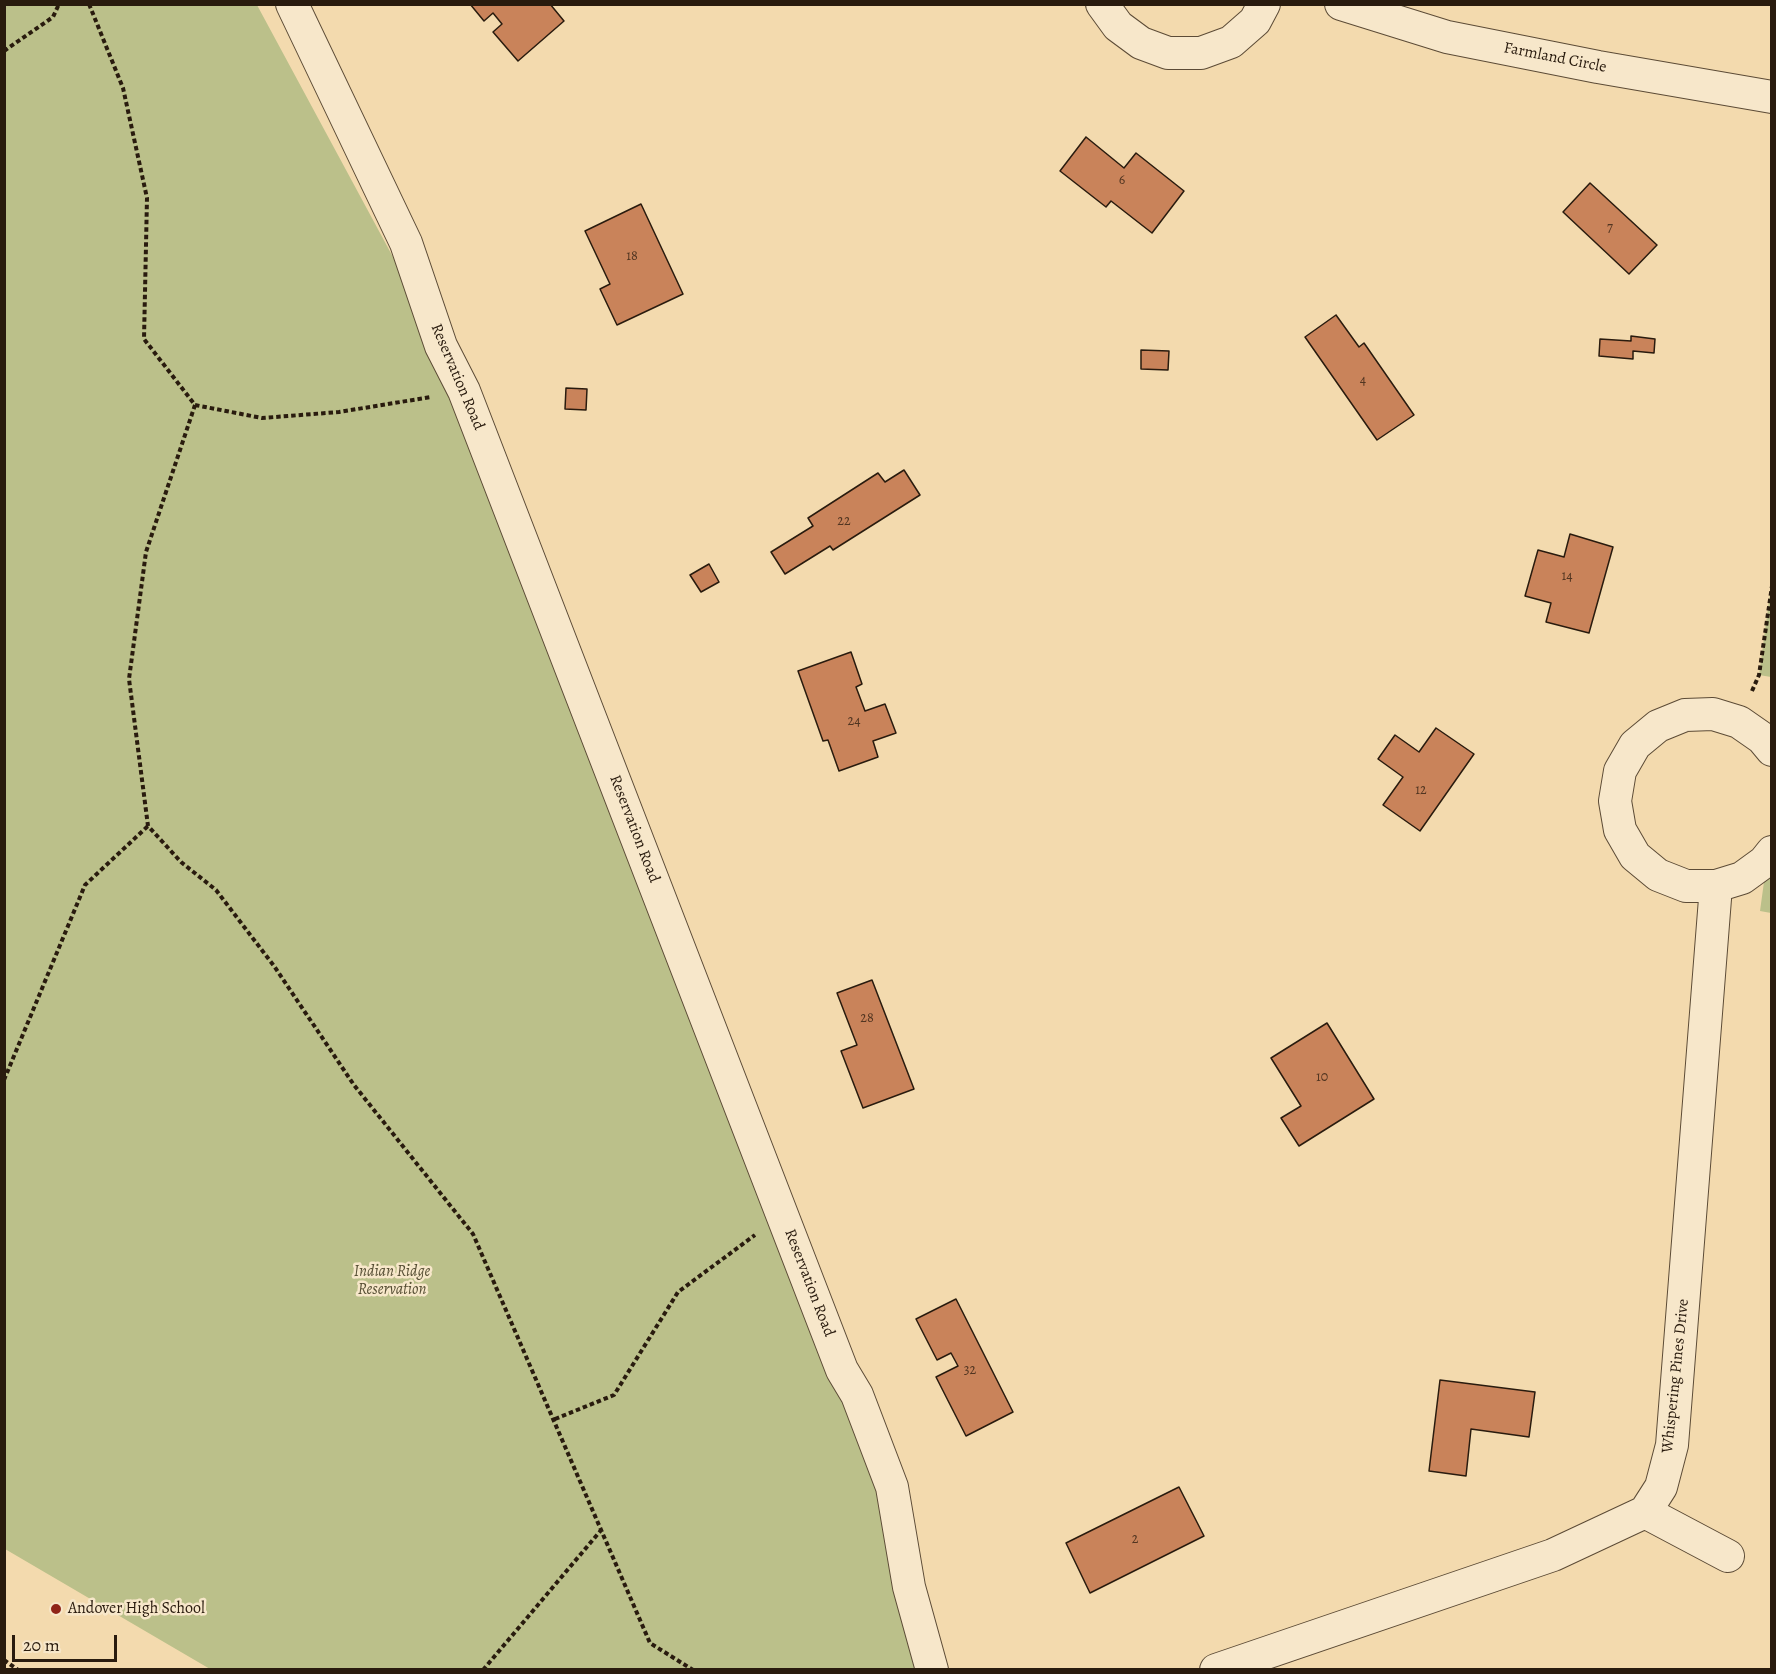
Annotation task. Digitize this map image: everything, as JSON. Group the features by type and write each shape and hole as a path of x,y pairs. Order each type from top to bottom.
{"street":[{"name":"Reservation Road","path":"292,4 406,243 441,346 464,391 842,1371 857,1395 892,1487 909,1587 932,1670"},
{"path":"1102,4 1118,26 1141,43 1168,53 1201,52 1231,42 1255,21 1264,4"},
{"name":"Farmland Circle","path":"1341,4 1447,37 1598,67 1772,97"},
{"path":"1772,750 1762,738 1739,722 1713,714 1685,715 1658,726 1635,745 1620,771 1615,801 1620,830 1635,856 1658,875 1686,886 1716,886 1742,878 1764,862 1772,852"},
{"name":"Whispering Pines Drive","path":"1645,1512 1661,1487 1672,1445 1716,886"},
{"path":"1216,1670 1553,1555 1645,1512 1728,1556"}],"path":[{"path":"4,51 53,17 59,4"},
{"path":"89,4 123,88 147,198 144,339 195,405 262,418 339,412 464,391"},
{"path":"195,405 146,552 129,679 148,826 181,862 216,890 274,966 354,1085 473,1234 650,1643 693,1670"},
{"path":"1739,722 1759,675 1772,586"},
{"path":"4,1080 85,885 148,826"},
{"path":"555,1419 614,1395 678,1292 764,1229"},
{"path":"485,1668 602,1528"},
{"path":"4,1660 18,1670"}],"green space":[{"name":"Indian Ridge Reservation","path":"5,5 257,5 441,346 842,1370 909,1587 926,1669 210,1669 5,1549"},
{"path":"1771,586 1771,677 1759,675"},
{"path":"1771,831 1771,913 1760,911"}],"building":[{"path":"470,4 550,4 564,21 518,61 493,32 502,24 493,13 484,21"},
{"path":"1086,137 1124,168 1136,153 1184,191 1152,233 1111,201 1106,207 1060,171"},
{"path":"1590,183 1657,245 1629,274 1563,212"},
{"path":"641,204 683,294 617,325 600,289 610,284 585,231"},
{"path":"1336,315 1359,347 1364,343 1414,415 1377,440 1305,337"},
{"path":"1631,336 1655,339 1654,353 1633,351 1633,359 1599,356 1600,339 1631,341"},
{"path":"1141,350 1169,351 1168,370 1141,369"},
{"path":"566,388 587,389 586,410 565,409"},
{"path":"904,470 920,495 833,550 830,546 785,574 771,552 813,526 808,518 878,473 885,482"},
{"path":"1570,534 1613,547 1589,633 1546,622 1551,603 1525,596 1538,550 1564,557"},
{"path":"709,564 719,582 701,592 690,575"},
{"path":"851,652 862,684 856,687 865,711 885,704 896,733 873,741 878,757 839,771 828,740 823,741 798,671"},
{"path":"1436,728 1474,754 1420,831 1383,805 1403,777 1378,759 1395,735 1419,752"},
{"path":"872,980 914,1089 863,1108 841,1051 857,1045 837,993"},
{"path":"1327,1023 1374,1099 1299,1146 1281,1118 1301,1106 1271,1058"},
{"path":"956,1299 1013,1412 966,1436 936,1377 958,1366 951,1353 937,1360 916,1319"},
{"path":"1440,1380 1535,1392 1529,1437 1471,1429 1466,1476 1429,1471"},
{"path":"1179,1487 1204,1536 1090,1593 1066,1543"}],"place":[{"name":"Andover High School","path":"56,1609"}]}
